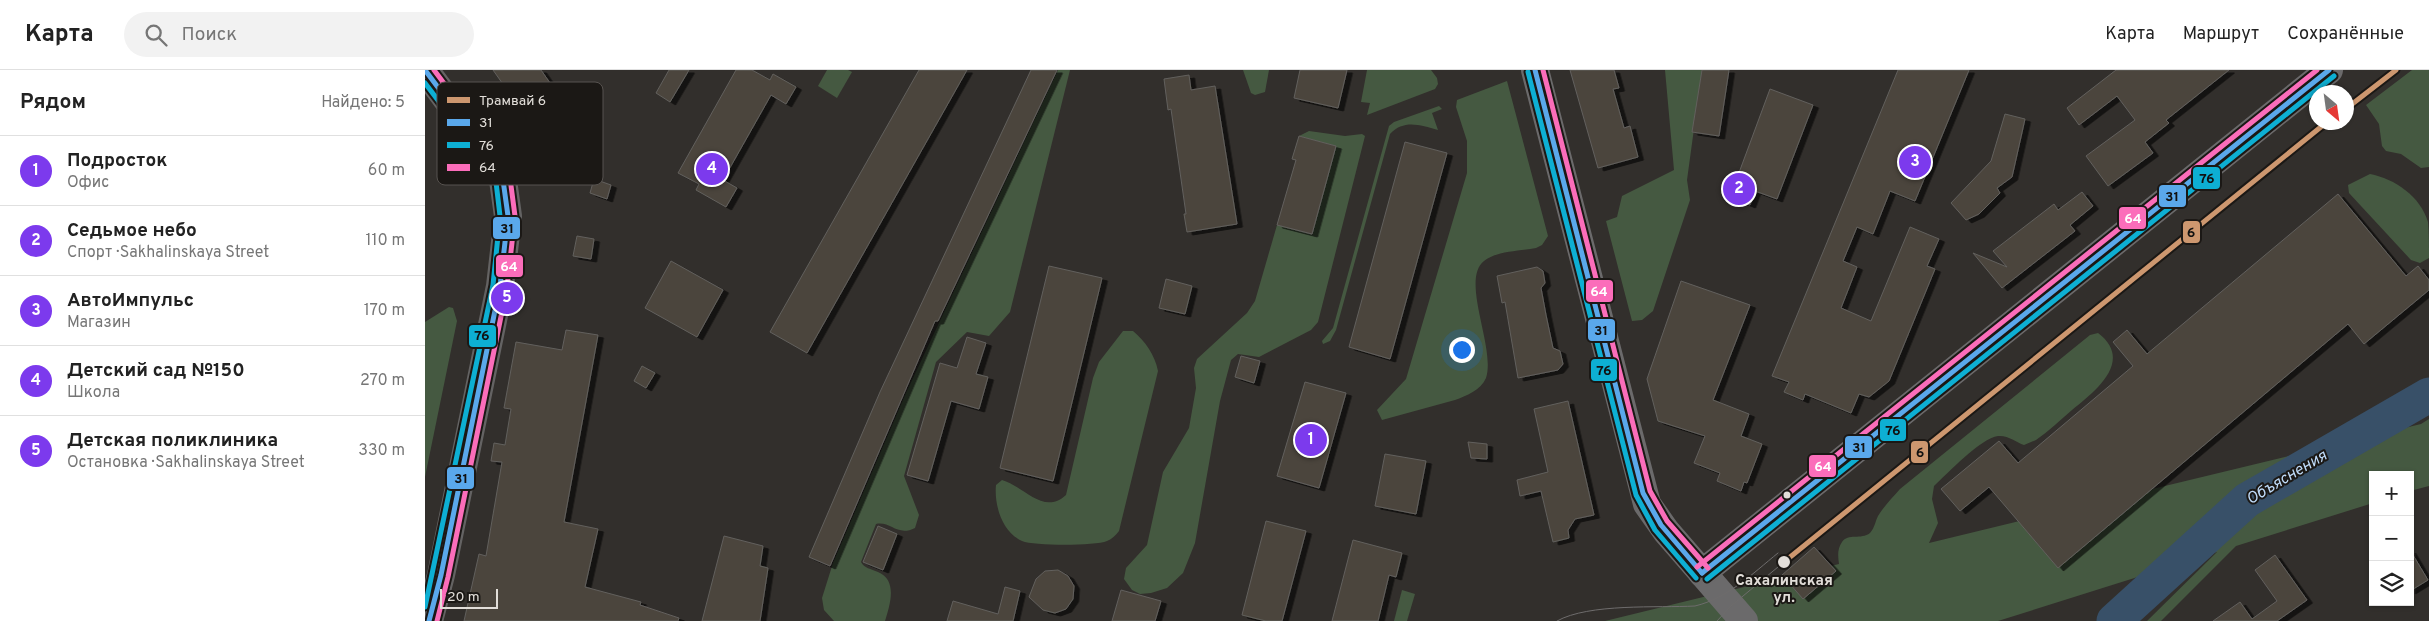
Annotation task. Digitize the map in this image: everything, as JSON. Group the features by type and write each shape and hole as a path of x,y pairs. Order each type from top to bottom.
{"main road":[{"path":"425,70 437,86"},
{"path":"1535,70 1647,504 1666,530 1744,621"},
{"path":"1702,572 2329,70"},
{"path":"429,621 441,575 500,286 508,216 504,185"}],"green space":[{"path":"827,70 848,70 852,72 837,98 818,86"},
{"path":"1058,70 1070,70 1010,312 989,336 967,332 936,362 904,476 919,515 915,528 903,531 886,525 876,524 861,562 866,567 884,576 888,581 891,594 885,621 834,621 824,610 822,598 833,563 906,393"},
{"path":"1243,70 1269,70 1265,92 1255,95 1251,93"},
{"path":"1367,70 1431,70 1437,78 1438,84 1435,89 1367,115 1370,103 1361,102"},
{"path":"1665,70 1702,70 1687,180 1690,200 1653,311 1642,320 1632,321 1606,221 1617,217 1622,196 1674,170"},
{"path":"2412,70 2429,70 2429,167 2421,168 2401,154 2386,151 2382,146 2379,124 2366,105"},
{"path":"1507,81 1548,236 1542,245 1536,248 1495,255 1484,261 1478,270 1476,283 1477,298 1488,365 1486,378 1481,386 1455,400 1382,420 1377,410 1406,379 1467,173 1467,141 1456,107 1457,100"},
{"path":"1439,106 1442,109 1432,113 1438,130 1413,124 1401,126 1390,134 1336,330 1330,341 1323,344 1322,341 1333,328 1389,126 1394,122"},
{"path":"1309,131 1345,136 1362,134 1365,136 1318,322 1311,330 1259,357 1238,354 1231,360 1220,401 1195,543 1183,573 1167,588 1140,594 1132,590 1124,579 1126,568 1147,545 1163,472 1189,428 1196,388 1194,368 1197,359 1247,313 1255,301 1277,225 1312,234 1335,146 1299,136"},
{"path":"2370,174 2379,176 2397,185 2419,204 2428,222 2429,258 2420,263 2411,260 2349,193 2348,185"},
{"path":"449,307 453,308 457,321 425,477 425,322"},
{"path":"1123,331 1133,331 1142,339 1152,354 1158,371 1119,531 1114,537 1100,543 1051,545 1022,541 1015,537 1004,525 996,501 996,485 1002,480 1041,501 1058,501 1066,495 1093,378 1099,362"},
{"path":"2098,333 2108,344 2113,354 2112,365 2100,385 2036,440 2024,445 2005,437 1991,438 1955,465 1934,486 1932,499 1938,523 1929,543 2421,424 2429,419 2429,486 2414,490 2414,471 2369,471 2369,504 2236,546 2161,621 2147,621 2217,552 1998,621 1605,621 1839,564 1840,545 1845,539 1870,533 1880,512 1900,489 2090,335"},
{"path":"1402,590 1415,594 1407,621 1394,621"}],"building":[{"path":"493,70 541,70 549,82 501,82"},
{"path":"669,70 689,70 670,102 656,93"},
{"path":"736,70 752,70 770,80 773,74 796,87 786,104 771,95 723,180 737,188 726,207 696,190 699,184 678,173"},
{"path":"919,70 967,70 807,353 770,332"},
{"path":"1031,70 1057,70 938,321 935,321 830,566 809,557 880,392"},
{"path":"1300,70 1347,70 1338,108 1294,98"},
{"path":"1570,70 1614,70 1619,88 1613,89 1624,128 1630,126 1638,157 1598,168"},
{"path":"1702,70 1729,70 1719,136 1692,132"},
{"path":"1898,70 1969,70 1915,201 1890,191 1873,234 1857,227 1843,261 1857,267 1841,308 1871,321 1910,227 1939,239 1927,266 1935,269 1889,381 1869,397 1859,394 1851,413 1805,394 1803,400 1784,392 1789,382 1772,376"},
{"path":"2116,70 2229,70 2166,120 2169,123 2145,142 2153,153 2108,186 2086,156 2135,120 2117,96 2079,125 2067,108"},
{"path":"1189,75 1191,90 1215,86 1237,224 1187,232 1171,109 1168,110 1164,79"},
{"path":"1770,89 1813,105 1777,199 1755,191 1750,205 1730,197"},
{"path":"2005,114 2025,119 2012,177 1997,188 2000,193 1979,214 1966,220 1951,203 1991,161"},
{"path":"1299,136 1336,146 1312,234 1277,225 1296,160 1292,159"},
{"path":"1405,142 1447,153 1390,359 1349,347"},
{"path":"603,182 611,185 607,199 590,193 592,185 603,185"},
{"path":"2082,192 2093,206 2070,225 2075,231 2002,288 1973,253 2007,267 1993,251 2054,204 2058,210"},
{"path":"2338,194 2406,276 2418,266 2429,280 2429,290 2364,344 2348,324 2058,568 1989,487 1960,511 1941,489 1999,441 2018,463 2133,366 2113,342 2127,330 2147,354"},
{"path":"577,236 594,239 591,259 573,256"},
{"path":"671,261 723,290 697,337 645,308"},
{"path":"1049,266 1102,278 1053,481 1000,468"},
{"path":"1537,267 1543,271 1545,283 1541,288 1553,348 1560,351 1563,364 1558,370 1518,378 1505,302 1502,303 1497,276"},
{"path":"1166,279 1192,286 1185,314 1159,308"},
{"path":"1681,281 1750,305 1713,400 1749,414 1741,436 1762,444 1747,483 1744,482 1741,491 1717,481 1720,473 1694,463 1705,436 1658,421 1647,379"},
{"path":"566,330 598,335 564,522 598,529 585,587 641,602 640,605 679,618 678,621 464,621 479,554 486,556 502,462 491,461 494,443 505,445 511,409 504,408 516,342 562,350"},
{"path":"967,337 986,343 976,374 988,377 979,409 951,401 928,481 907,475 940,363 957,368"},
{"path":"1241,356 1260,361 1254,383 1235,377"},
{"path":"642,366 655,373 646,388 634,381"},
{"path":"1305,382 1346,393 1319,488 1277,476"},
{"path":"1568,401 1594,515 1575,519 1568,530 1569,538 1553,542 1541,491 1520,496 1517,480 1548,472 1534,409"},
{"path":"1468,442 1487,444 1487,459 1471,458"},
{"path":"1385,454 1426,461 1416,514 1375,506"},
{"path":"1266,521 1306,531 1282,621 1266,621 1242,615"},
{"path":"878,526 897,534 883,570 863,562"},
{"path":"724,536 763,546 760,566 768,568 760,621 702,621"},
{"path":"1353,540 1402,553 1396,577 1389,575 1378,621 1332,621"},
{"path":"1814,547 1836,571 1803,599 1782,575"},
{"path":"2275,555 2307,600 2277,621 2213,621 2240,602 2252,619 2277,601 2255,570"},
{"path":"2414,557 2428,580 2414,589"},
{"path":"1058,570 1068,576 1074,586 1073,599 1066,609 1055,613 1043,610 1029,597 1036,579 1045,571"},
{"path":"1005,587 1020,591 1013,621 947,621 953,601 998,614"},
{"path":"1121,590 1161,601 1155,621 1112,621"}],"waterway":[{"name":"Объяснения","path":"2114,621 2247,500 2429,395"}],"tram line":[{"name":"6","path":"2354,103 2396,70"},
{"name":"6","path":"1784,562 2317,130"},
{"path":"1557,621 1571,615 1605,609 1695,606 1729,591 1778,553"},
{"path":"1717,621 1731,606 1784,562"}],"transit line":[{"name":"31","path":"425,70 437,86"},
{"name":"64","path":"434,70 443,82"},
{"name":"31","path":"1535,70 1643,493 1661,525 1702,573"},
{"name":"64","path":"1543,70 1650,491 1667,521 1708,568"},
{"name":"64","path":"1697,567 2317,70"},
{"name":"31","path":"1702,573 2329,70"},
{"name":"76","path":"1528,72 1636,495 1655,530 1696,578"},
{"name":"76","path":"1707,579 2334,76"},
{"name":"76","path":"425,83 437,99"},
{"name":"76","path":"425,607 493,285 500,216 496,185"},
{"name":"31","path":"429,621 441,575 500,286 508,216 504,185"},
{"name":"64","path":"437,621 448,577 507,287 515,216 511,185"}],"place":[{"name":"АвтоИмпульс","path":"1915,162"},
{"name":"Детский сад №150","path":"712,169"},
{"name":"Седьмое небо","path":"1739,189"},
{"name":"Детская поликлиника","path":"507,298"},
{"name":"Подросток","path":"1311,440"},
{"name":"Сахалинская ул.","path":"1784,562"}]}
